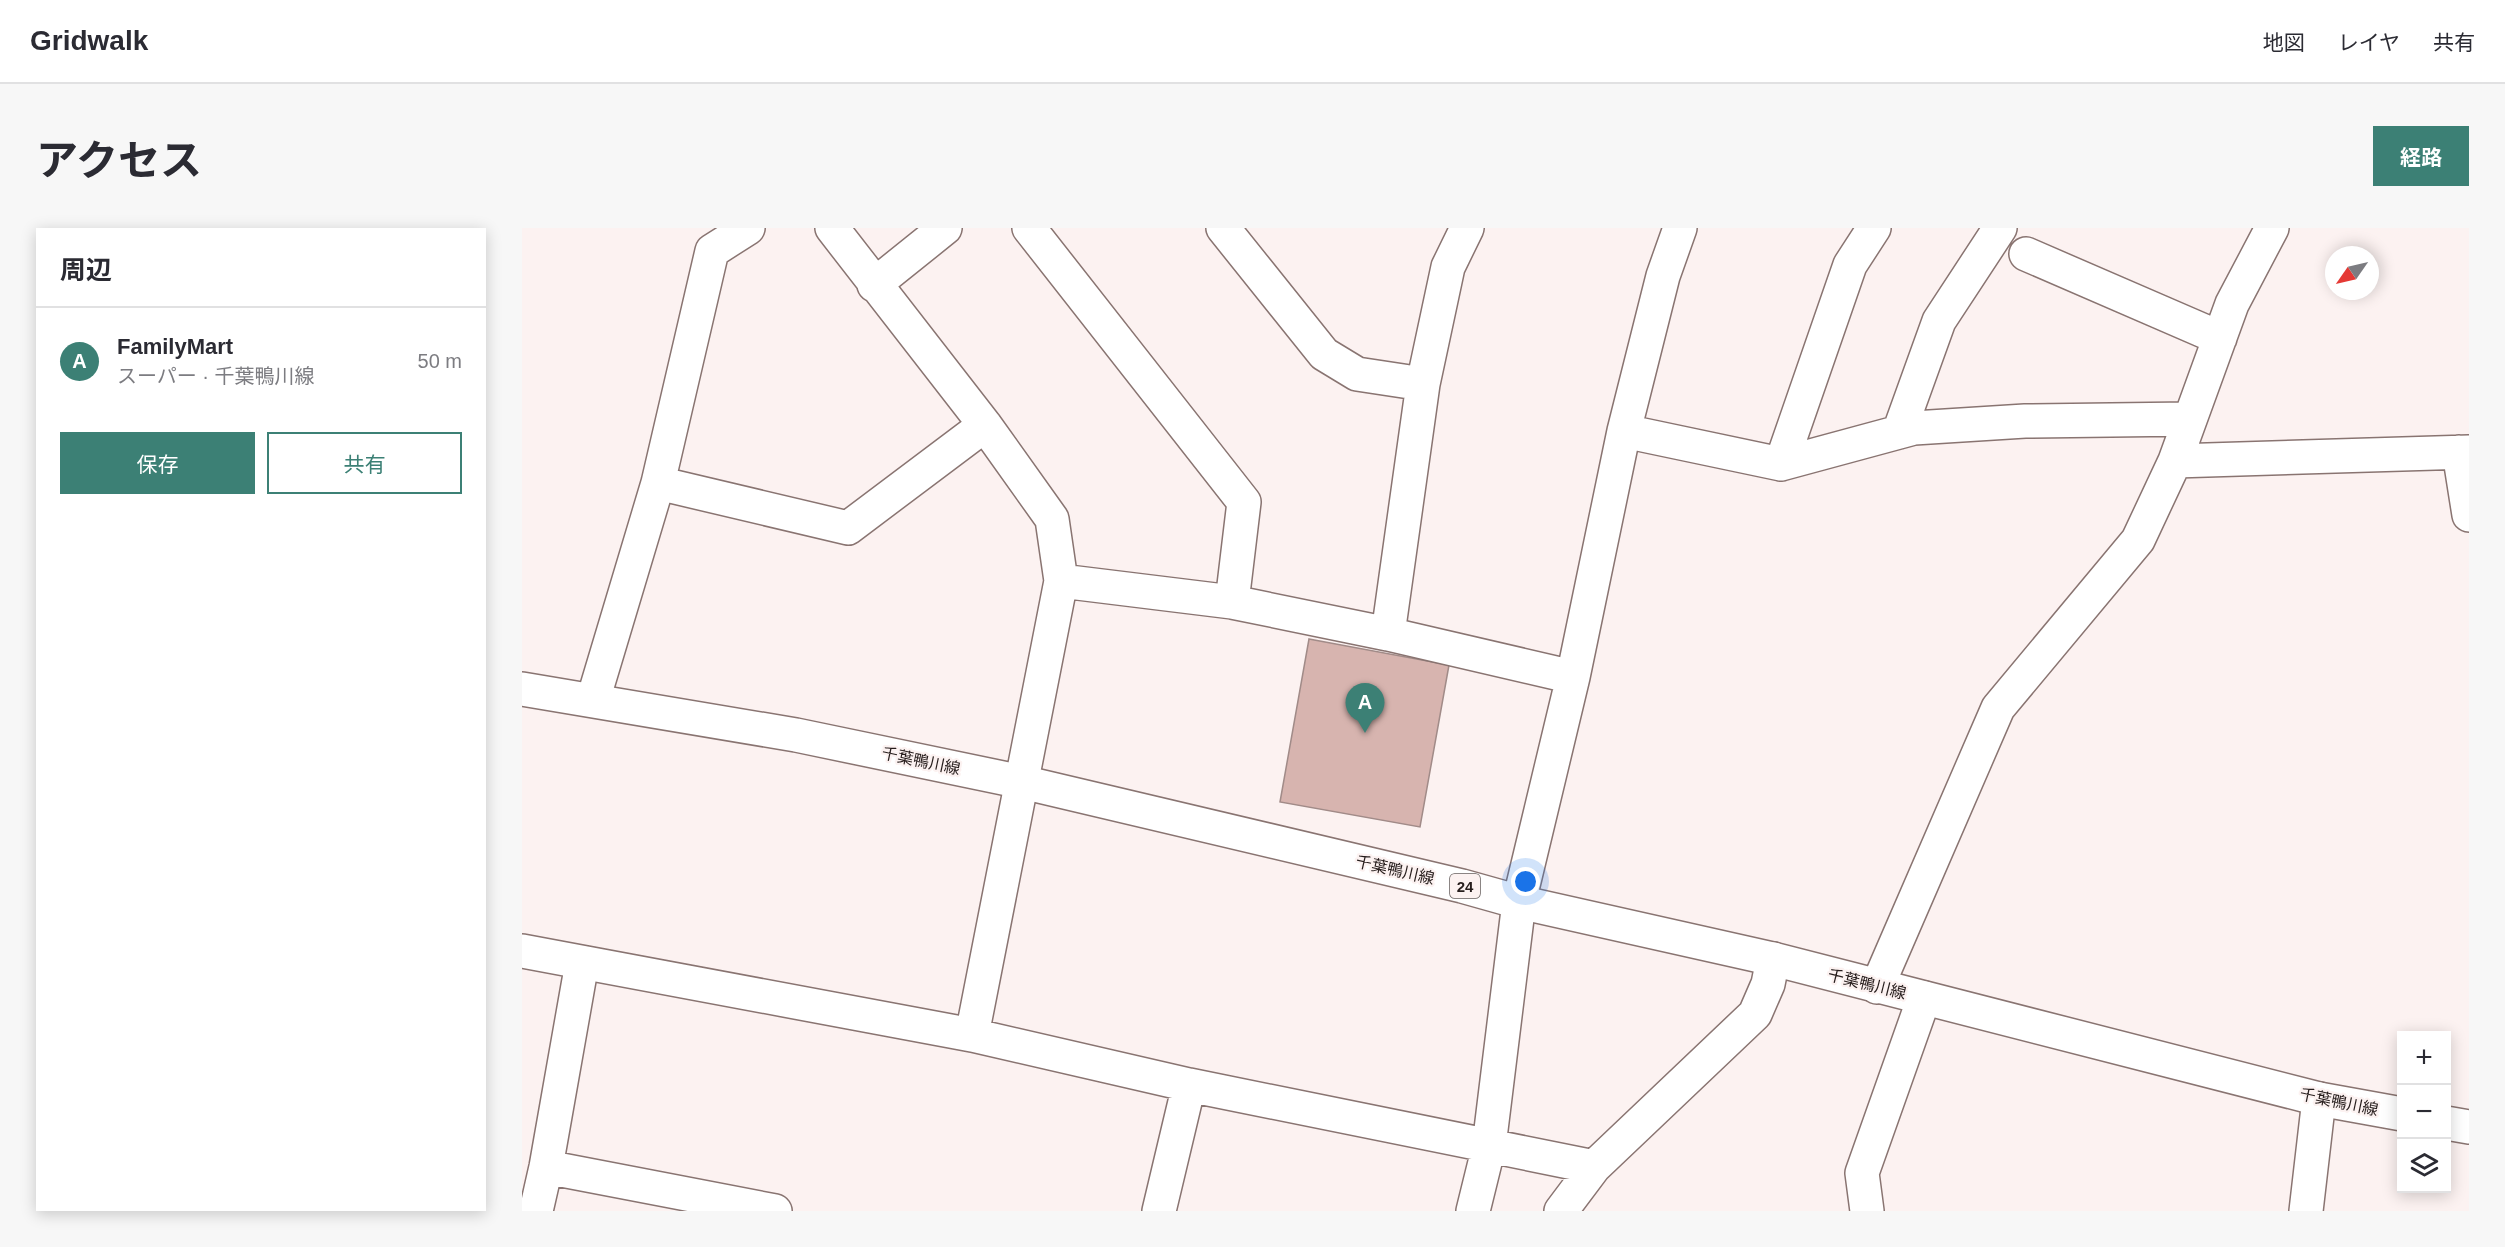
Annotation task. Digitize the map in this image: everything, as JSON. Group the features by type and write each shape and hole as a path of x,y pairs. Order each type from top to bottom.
{"street":[{"path":"593,700 658,483 712,251 748,228"},
{"path":"832,228 985,425 1052,519 1061,581 972,1035"},
{"path":"874,285 945,228"},
{"path":"1029,228 1244,502 1232,602"},
{"path":"1223,228 1324,354 1357,374 1423,384"},
{"path":"1388,634 1423,384 1448,267 1467,228"},
{"path":"1473,1211 1489,1146 1519,902 1573,677 1624,432 1663,276 1680,228"},
{"path":"1781,464 1850,265 1874,228"},
{"path":"1899,432 1939,321 2000,228"},
{"path":"1877,987 1998,708 2138,540 2175,461 2232,304 2272,228"},
{"path":"2026,254 2220,338"},
{"path":"1624,432 1781,464 1914,428 2025,421 2190,419"},
{"path":"658,483 848,528 985,425"},
{"path":"2175,461 2464,452 2469,515"},
{"path":"1061,581 1232,602 1388,634 1573,677"},
{"name":"千葉鴨川線","path":"522,689 796,735 1022,782 1450,883 1519,902 1773,959 2319,1099 2397,1113"},
{"path":"522,951 972,1035 1189,1086 1594,1167"},
{"path":"1562,1211 1594,1167 1755,1014 1768,984 1773,959"},
{"path":"536,1211 546,1167 582,963"},
{"path":"1867,1211 1862,1173 1924,998"},
{"path":"1159,1211 1189,1086"},
{"path":"2307,1211 2319,1099"},
{"path":"2451,1124 2469,1127"},
{"path":"546,1167 731,1207 775,1211"}],"building":[{"path":"1309,639 1449,665 1420,827 1280,802"}],"place":[{"name":"FamilyMart","path":"1365,733"}]}
